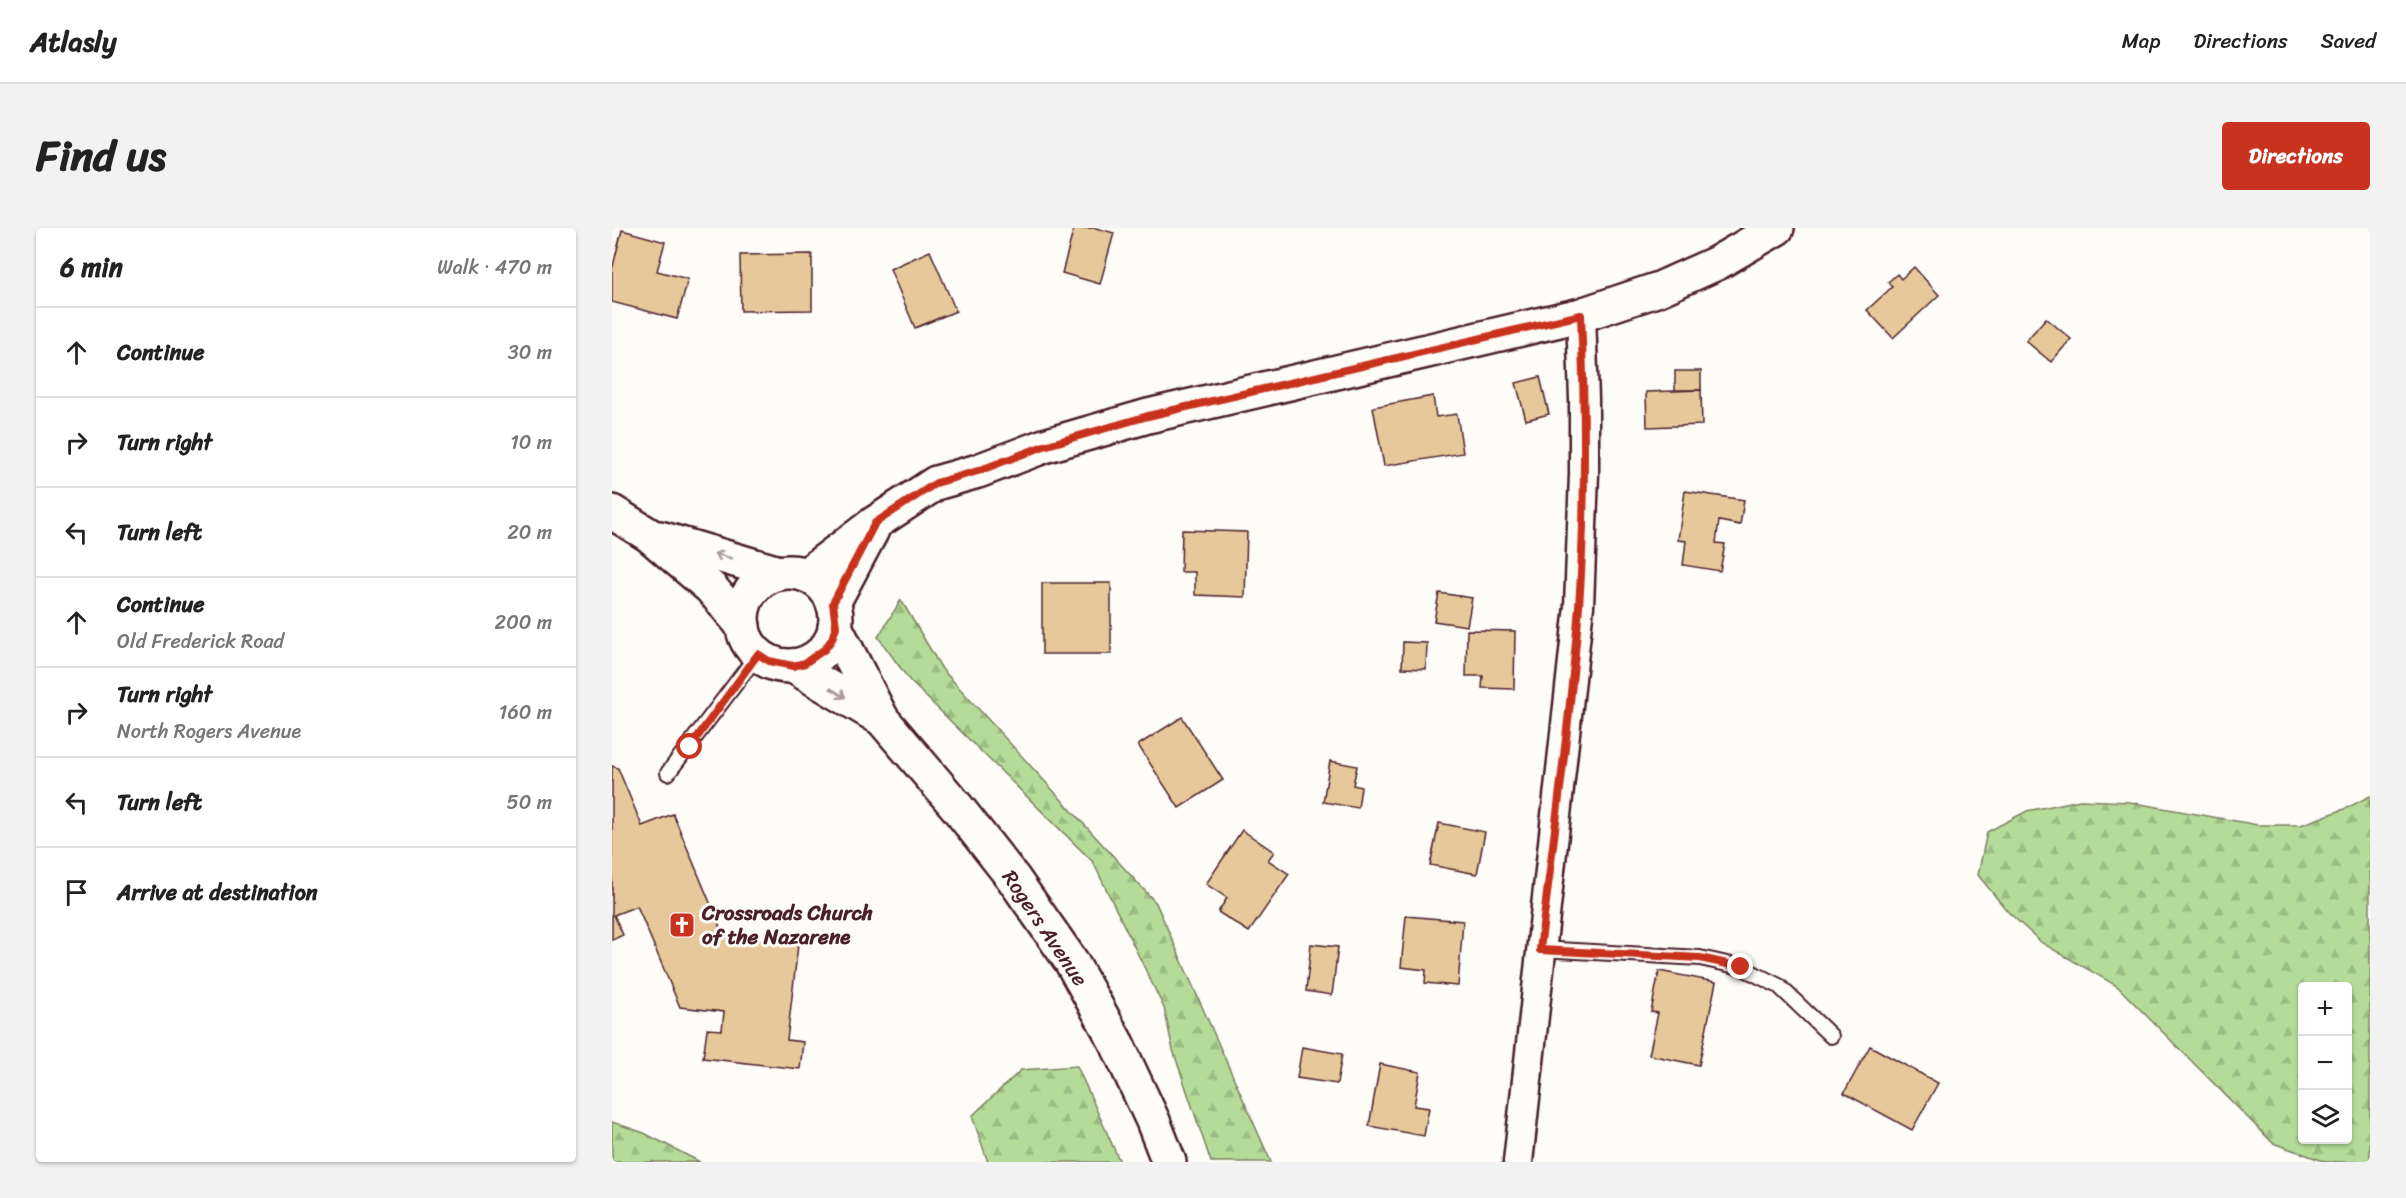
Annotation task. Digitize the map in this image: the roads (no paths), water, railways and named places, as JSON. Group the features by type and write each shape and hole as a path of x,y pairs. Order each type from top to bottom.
{"main road":[{"path":"875,523 834,615 832,639 825,649 805,663 793,666 769,661 758,654 745,637 743,627 743,608 750,592 763,580 792,574 936,483 978,471 1044,446 1148,416 1581,315 1659,289 1717,263 1777,228"},
{"path":"612,512 649,535 711,588 743,627"},
{"path":"649,535 792,574 827,591 834,615"},
{"name":"Rogers Avenue","path":"834,615 882,719 1006,869 1071,961 1117,1044 1153,1121 1169,1162"},
{"name":"Rogers Avenue","path":"793,666 882,719"}],"street":[{"path":"1518,1162 1579,606 1584,474 1581,315"}],"lane":[{"path":"668,773 758,654"},
{"path":"1540,950 1700,958 1741,967 1779,986 1832,1036"}],"place":[{"name":"Crossroads Church of the Nazarene","path":"682,925"}]}
